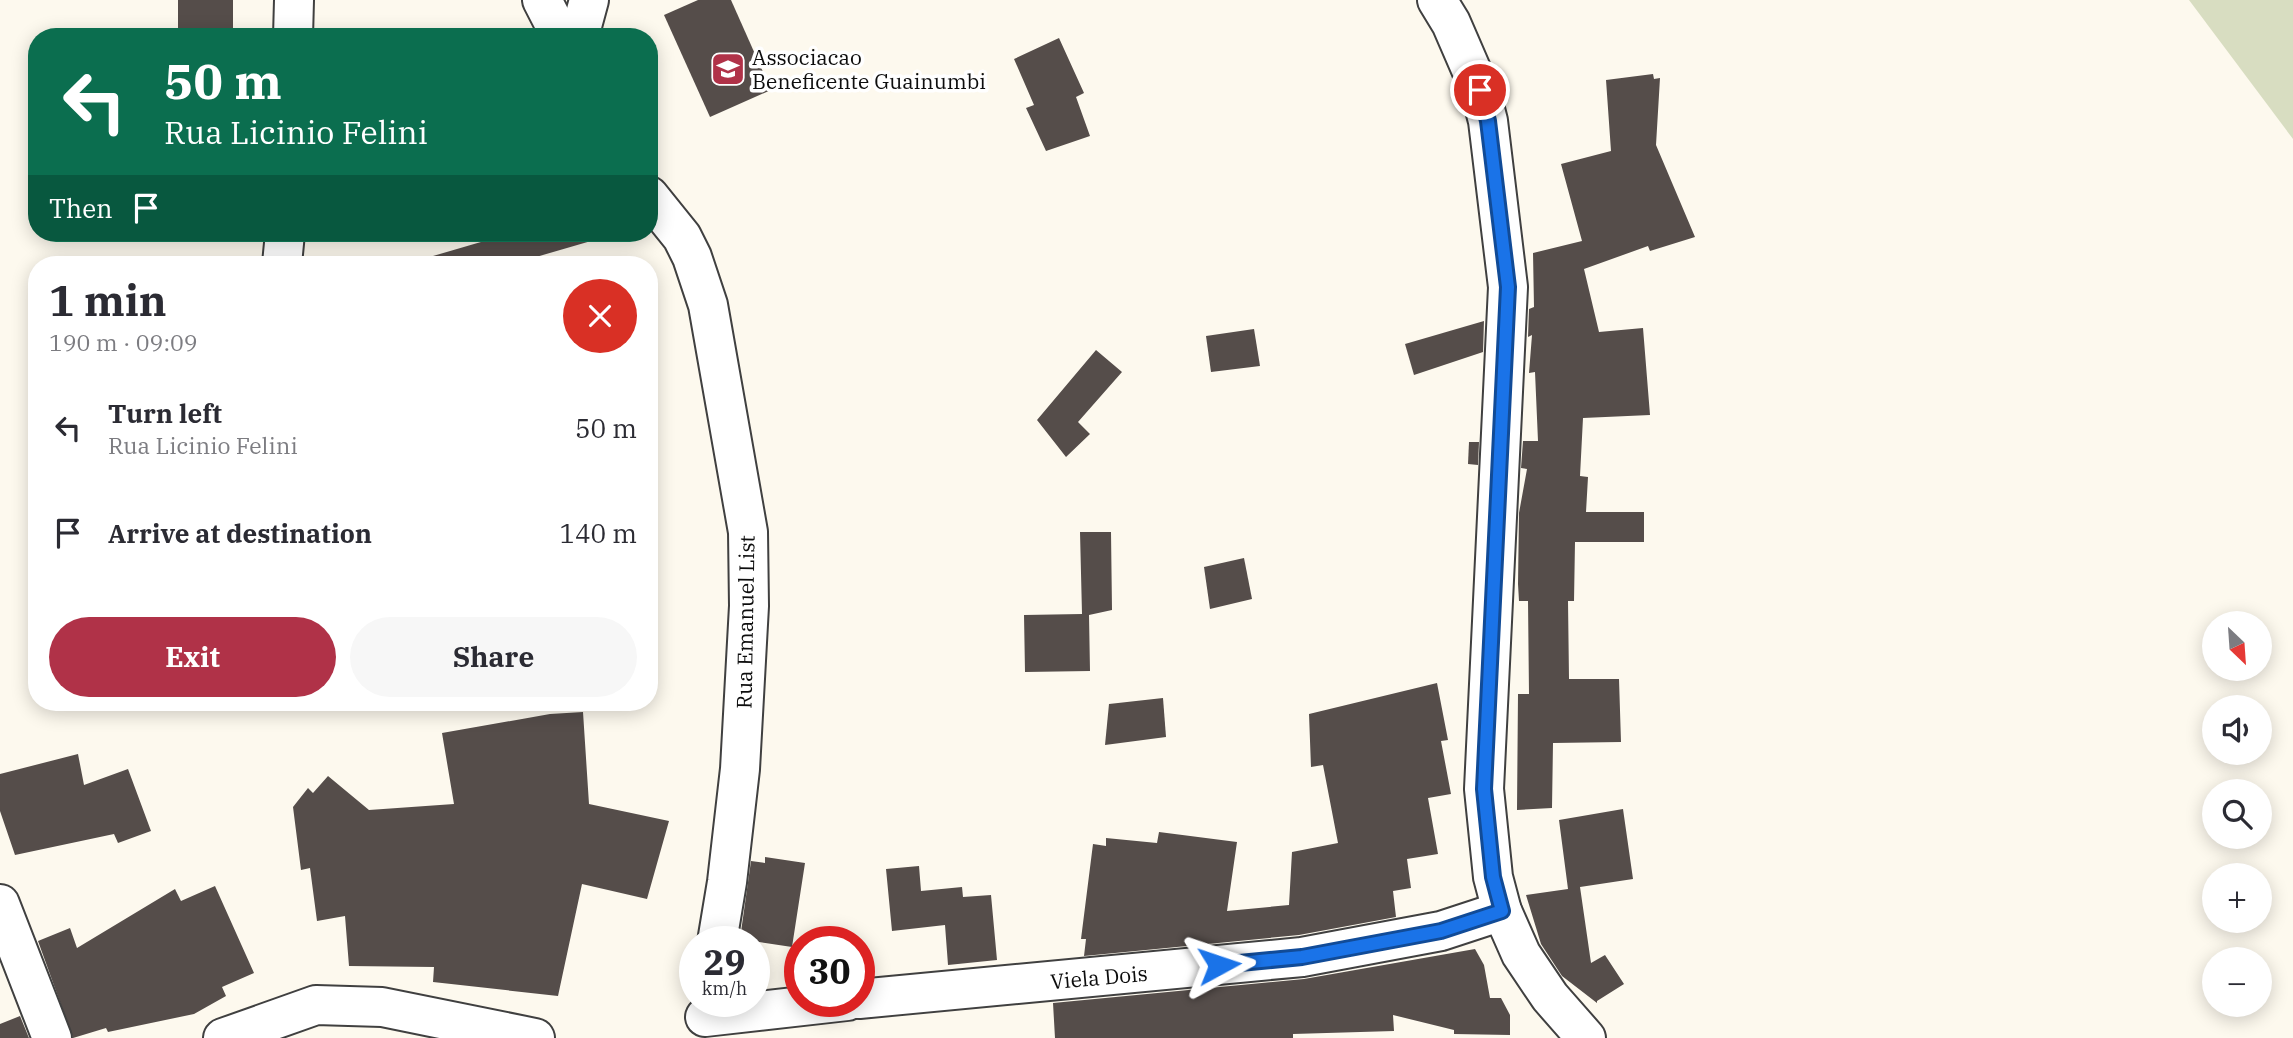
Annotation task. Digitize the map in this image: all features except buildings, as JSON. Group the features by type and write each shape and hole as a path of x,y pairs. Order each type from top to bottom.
{"street":[{"path":"293,28 294,0"},
{"path":"542,0 556,28"},
{"path":"581,28 589,0"},
{"path":"1437,0 1451,23 1480,90 1488,121 1508,287 1484,789 1493,877 1502,911 1521,954 1543,986 1586,1038"},
{"name":"Rua Emanuel List","path":"658,207 682,237 700,278 717,343 748,532 749,606 740,769 720,926"},
{"path":"0,904 52,1038"},
{"name":"Viela Dois","path":"875,997 1302,957 1441,931 1502,911"},
{"path":"228,1037 316,1005 382,1007 535,1038"},
{"path":"703,1019 784,1009"}],"green space":[{"path":"2189,0 2293,0 2293,139"}],"place":[{"name":"Associacao Beneficente Guainumbi","path":"728,69"}],"route":[{"path":"1219,965 1302,957 1441,931 1502,911 1493,877 1484,789 1508,287 1488,121 1480,90"}]}
